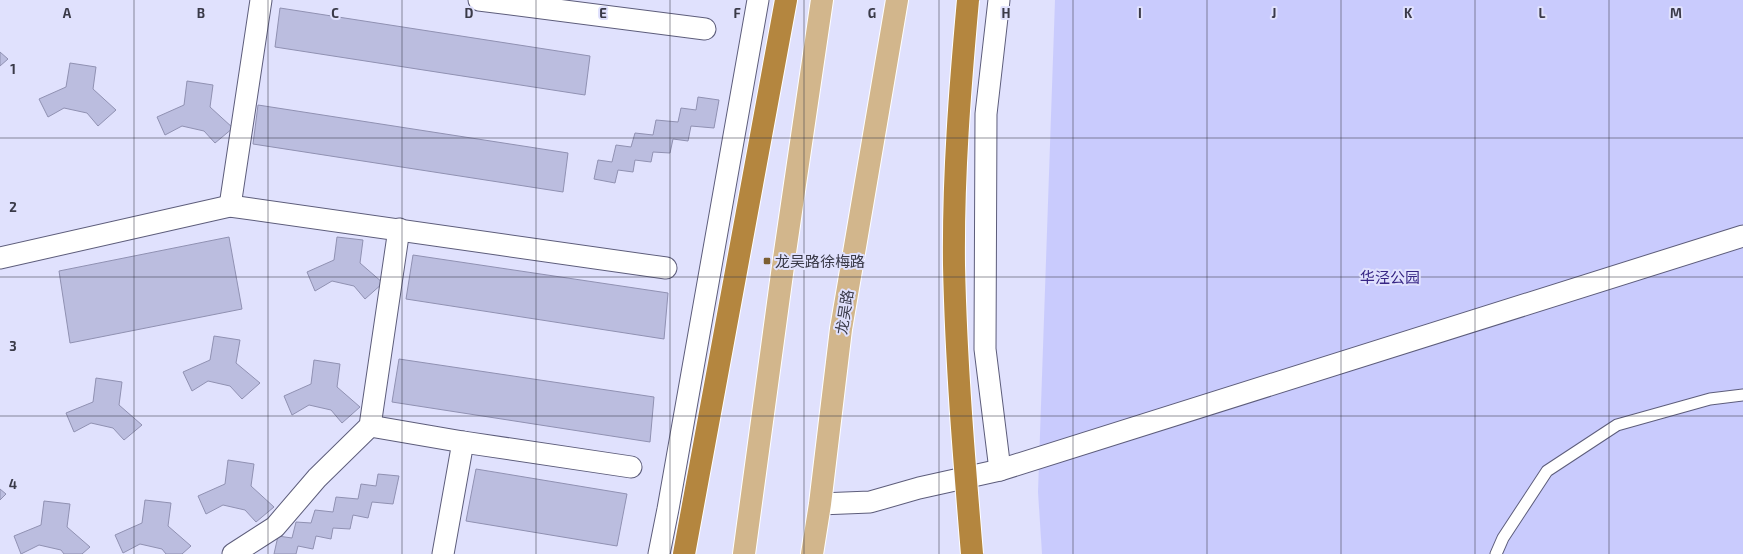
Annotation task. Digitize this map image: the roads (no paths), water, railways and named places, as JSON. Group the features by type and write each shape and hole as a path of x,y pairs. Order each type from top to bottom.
{"highway":[{"path":"684,554 786,0"},
{"path":"968,0 961,73 956,160 954,264 957,360 972,554"}],"main road":[{"path":"744,554 784,259 822,0"},
{"name":"龙吴路","path":"812,554 820,504 841,329 897,0"}],"street":[{"path":"230,206 261,0"},
{"path":"479,0 705,29"},
{"path":"658,554 670,501 758,0"},
{"path":"999,0 986,114 985,349 1000,470"},
{"path":"0,258 230,206 666,268"},
{"path":"233,554 275,527 317,478 370,426 398,229"},
{"path":"820,504 870,502 919,488 1000,470 1743,236"},
{"path":"370,426 463,442 631,467"},
{"path":"443,554 463,442"}],"lane":[{"path":"1496,554 1503,538 1547,471 1617,425 1710,399 1743,395"}],"place":[{"name":"龙吴路徐梅路","path":"767,261"}],"park label":[{"name":"华泾公园","path":"1390,277"}]}
